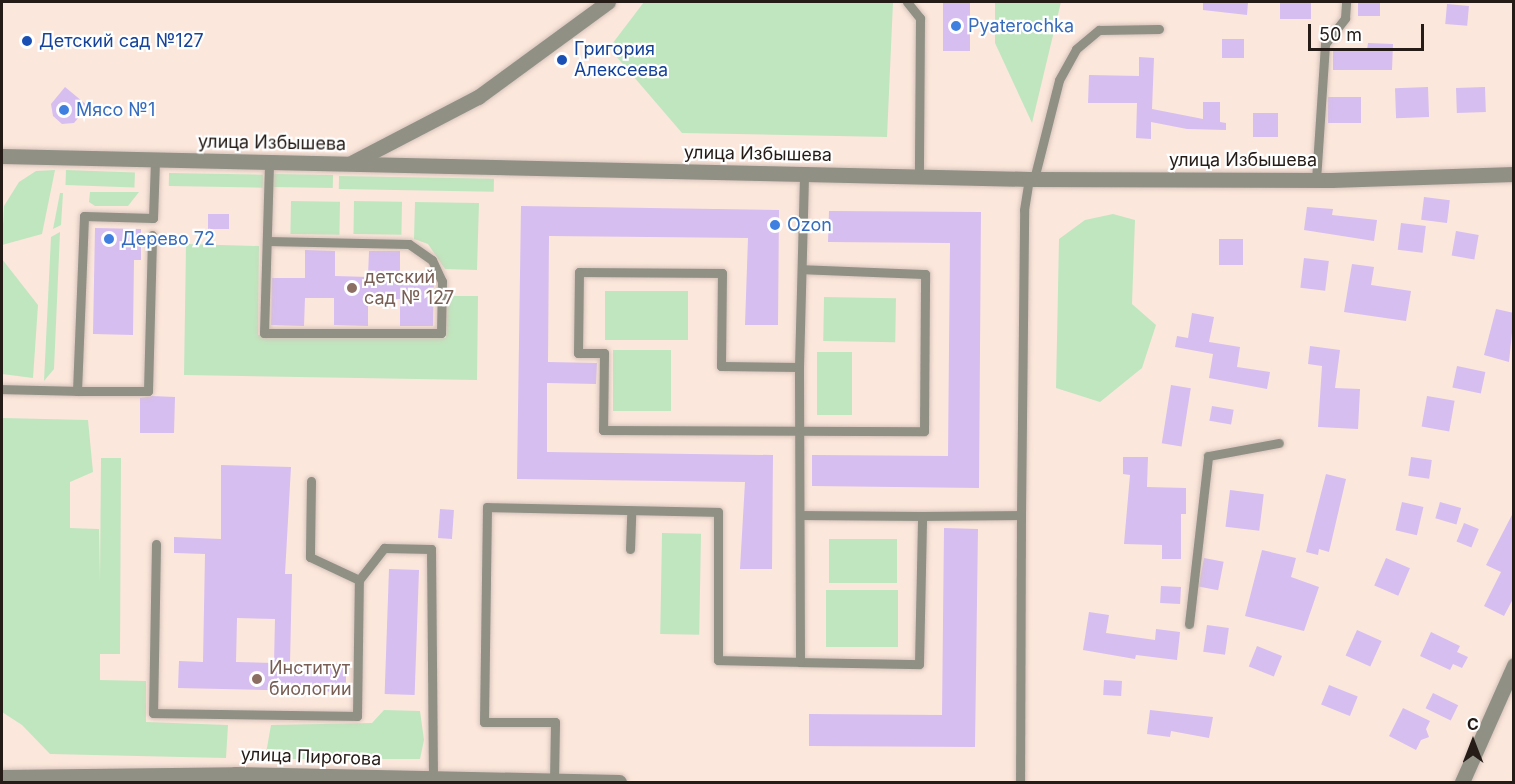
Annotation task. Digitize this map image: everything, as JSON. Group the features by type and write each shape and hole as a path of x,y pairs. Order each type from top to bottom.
{"street":[{"path":"351,163 478,97 608,2"},
{"name":"улица Избышева","path":"2,156 1031,179 1316,180 1514,174"},
{"path":"1462,783 1514,665"},
{"name":"улица Пирогова","path":"2,777 619,783"}],"lane":[{"path":"907,2 920,18 918,177"},
{"path":"1316,180 1325,44 1345,18 1346,2"},
{"path":"1020,783 1024,210 1059,80 1076,49 1100,30 1159,29"},
{"path":"77,391 84,216 153,218 155,160"},
{"path":"267,241 408,244 432,260 442,281 441,333 264,333 269,163"},
{"path":"800,662 802,515 799,367 804,174"},
{"path":"2,389 148,391 152,235"},
{"path":"799,367 721,366 722,273 579,272 578,353 604,353 603,430 924,431 925,274 802,270"},
{"path":"1188,624 1208,456 1279,444"},
{"path":"311,481 310,557 359,580"},
{"path":"554,781 555,722 484,722 487,507 718,512 718,660 800,662 919,664 922,516"},
{"path":"630,549 631,511"},
{"path":"802,515 1022,515"},
{"path":"156,544 153,713 357,716 359,580 384,548 431,549 433,780"}],"green space":[{"path":"644,2 893,2 887,137 682,133 609,48"},
{"path":"995,2 1061,2 1032,123 995,43"},
{"path":"55,170 42,234 2,245 4,206 19,182 36,171"},
{"path":"66,170 135,172 134,187 65,185"},
{"path":"169,173 263,175 263,188 169,186"},
{"path":"274,174 333,175 333,188 274,187"},
{"path":"339,176 494,179 494,192 339,189"},
{"path":"90,192 139,192 128,206 95,206 89,202"},
{"path":"60,193 63,193 61,225 53,229"},
{"path":"291,201 340,202 339,235 290,234"},
{"path":"354,201 402,202 401,235 353,234"},
{"path":"415,202 479,203 477,270 445,269 428,244 414,239"},
{"path":"1113,214 1135,220 1132,304 1156,325 1142,368 1100,402 1056,388 1059,239 1085,220"},
{"path":"60,232 54,369 44,381 51,237"},
{"path":"186,244 259,246 258,335 446,338 447,296 478,296 477,380 184,375"},
{"path":"2,259 38,305 33,378 2,374"},
{"path":"605,291 688,291 688,340 605,340"},
{"path":"824,297 896,298 895,342 823,341"},
{"path":"613,350 671,350 671,411 613,411"},
{"path":"817,352 852,352 852,415 817,415"},
{"path":"3,418 88,420 93,472 70,482 70,528 99,529 100,582 101,458 121,458 120,654 100,654 100,680 146,681 146,722 228,725 226,758 50,754 22,725 2,712"},
{"path":"662,533 701,534 699,635 660,634"},
{"path":"829,539 897,539 897,583 829,583"},
{"path":"826,590 898,590 898,647 826,647"},
{"path":"384,710 420,711 424,740 420,759 265,759 271,725 372,723"}],"building":[{"name":"Pyaterochka","path":"943,2 970,2 970,51 943,51"},
{"path":"1203,2 1248,2 1247,15 1203,10"},
{"path":"1280,2 1311,2 1311,19 1280,19"},
{"path":"1358,2 1380,2 1380,16 1358,16"},
{"path":"1447,4 1469,6 1467,26 1445,24"},
{"path":"1222,39 1244,39 1244,58 1222,58"},
{"path":"1368,43 1393,44 1392,70 1333,70 1333,49 1367,50"},
{"path":"1139,57 1154,58 1152,109 1203,119 1203,102 1220,102 1220,122 1226,123 1226,130 1187,129 1151,122 1151,139 1136,138 1137,103 1088,103 1089,75 1139,76"},
{"path":"65,87 88,106 74,123 62,124 53,116 51,104"},
{"path":"1428,87 1429,117 1396,118 1395,88"},
{"path":"1485,87 1486,112 1457,113 1456,88"},
{"path":"1328,97 1361,97 1361,123 1328,123"},
{"path":"1253,113 1278,113 1278,137 1253,137"},
{"path":"1424,197 1450,200 1447,223 1421,220"},
{"path":"521,206 779,210 778,325 745,325 748,238 549,236 548,362 597,363 596,384 547,383 547,452 773,455 772,569 740,569 745,482 517,479"},
{"path":"1307,207 1333,209 1332,215 1377,220 1374,241 1304,230"},
{"path":"829,211 981,212 979,488 812,486 812,455 948,456 950,243 828,242"},
{"path":"208,214 229,214 229,229 208,229"},
{"path":"1401,223 1426,226 1423,253 1398,250"},
{"path":"95,228 141,229 141,260 134,260 133,335 93,334"},
{"path":"1456,231 1479,235 1474,260 1452,256"},
{"path":"1219,239 1243,239 1243,265 1219,265"},
{"name":"детский сад № 127","path":"305,250 335,251 335,276 368,277 369,251 400,251 400,278 434,279 433,326 400,326 400,299 368,299 368,326 334,325 334,298 305,298 304,326 271,325 272,278 305,278"},
{"path":"1304,258 1329,261 1325,291 1300,288"},
{"path":"1352,264 1374,267 1371,285 1411,291 1406,321 1344,312"},
{"path":"1496,309 1514,313 1509,362 1484,355"},
{"path":"1192,313 1214,317 1209,342 1240,347 1237,367 1270,372 1267,389 1209,378 1213,354 1175,347 1177,336 1188,338"},
{"path":"1310,346 1340,350 1335,388 1360,389 1358,429 1318,427 1322,366 1308,364"},
{"path":"1457,366 1485,372 1481,394 1452,388"},
{"path":"1171,385 1191,388 1182,446 1162,443"},
{"path":"1427,396 1455,401 1449,431 1422,427"},
{"path":"175,397 174,433 140,433 140,398"},
{"path":"1212,406 1234,410 1231,425 1209,421"},
{"path":"1123,457 1148,457 1147,487 1186,488 1186,514 1181,514 1181,559 1162,559 1162,545 1124,544 1130,475 1123,474"},
{"path":"1411,457 1432,460 1429,479 1408,476"},
{"path":"221,465 291,467 285,574 292,574 290,663 346,664 346,692 178,688 179,661 203,662 205,554 174,553 174,537 221,539","holes":["237,618 275,619 274,663 236,662"]},
{"path":"1326,474 1346,479 1329,552 1319,549 1318,555 1306,552"},
{"path":"1230,490 1264,494 1259,531 1225,527"},
{"path":"1402,502 1423,507 1417,535 1395,530"},
{"path":"1440,502 1461,508 1456,524 1435,518"},
{"path":"440,509 454,510 452,539 438,538"},
{"path":"1514,511 1514,597 1504,616 1484,606 1501,572 1486,565"},
{"path":"1464,523 1479,529 1471,548 1457,542"},
{"path":"944,528 978,529 975,747 809,746 809,714 942,715"},
{"path":"1262,550 1296,558 1291,577 1319,587 1304,631 1245,616"},
{"path":"1204,558 1224,562 1218,590 1198,586"},
{"path":"1386,558 1410,568 1398,596 1374,586"},
{"path":"389,569 419,570 415,695 385,694"},
{"path":"1161,586 1181,587 1180,604 1160,603"},
{"path":"1089,612 1109,615 1106,633 1155,640 1156,629 1180,632 1177,660 1136,655 1135,659 1083,650"},
{"path":"1207,625 1229,628 1225,655 1203,652"},
{"path":"1357,630 1382,641 1370,667 1346,656"},
{"path":"1431,632 1460,646 1457,652 1468,657 1462,668 1453,664 1450,670 1420,656"},
{"path":"1257,646 1282,656 1274,677 1249,666"},
{"path":"1104,680 1122,681 1121,696 1103,695"},
{"path":"1329,685 1358,697 1350,716 1321,704"},
{"path":"1433,693 1458,705 1451,721 1426,708"},
{"path":"1403,708 1430,721 1426,729 1429,737 1421,740 1416,750 1389,736"},
{"path":"1150,710 1213,717 1209,738 1171,731 1170,737 1147,734"}],"place":[{"name":"Pyaterochka","path":"956,26"},
{"name":"Детский сад №127","path":"27,41"},
{"name":"Григория Алексеева","path":"562,60"},
{"name":"Мясо №1","path":"64,110"},
{"name":"Ozon","path":"775,225"},
{"name":"Дерево 72","path":"109,239"},
{"name":"детский сад № 127","path":"352,288"},
{"name":"Институт биологии","path":"257,679"}]}
